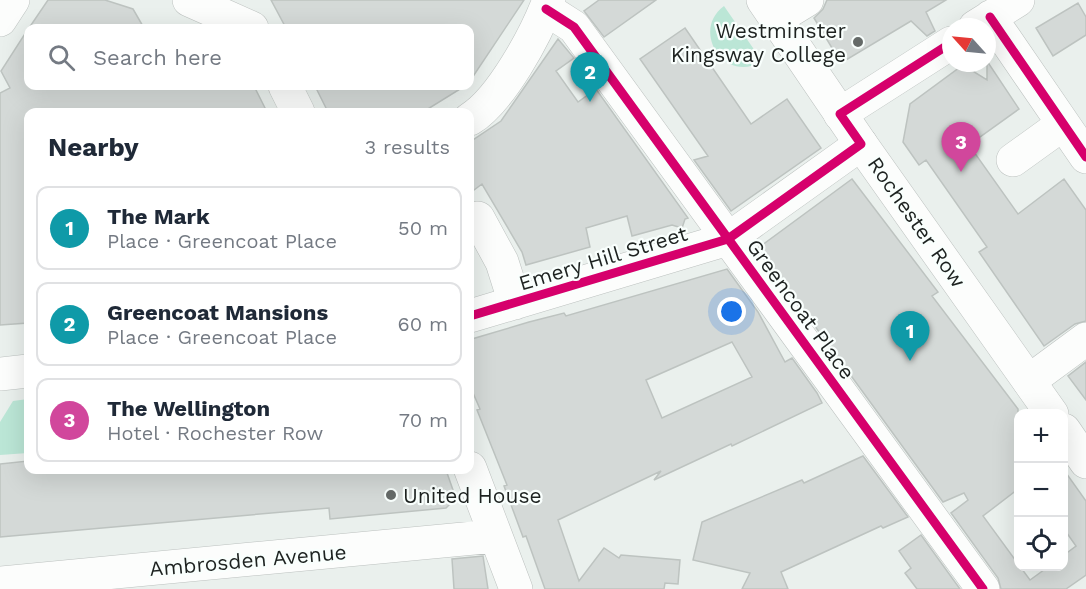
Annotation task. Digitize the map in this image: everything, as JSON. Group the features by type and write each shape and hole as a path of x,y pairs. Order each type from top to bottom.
{"street":[{"path":"0,21 13,0"},
{"path":"189,0 245,24"},
{"path":"769,10 807,0"},
{"path":"989,18 1018,0"},
{"path":"474,116 492,100 533,38 547,4"},
{"name":"Greencoat Place","path":"547,4 574,27 984,589"},
{"name":"Rochester Row","path":"769,10 1049,409"},
{"path":"996,39 1086,157"},
{"path":"840,114 942,49"},
{"path":"287,90 296,108"},
{"path":"1013,160 1063,124"},
{"name":"Emery Hill Street","path":"474,315 728,239 861,144"},
{"path":"477,218 502,262 515,303"},
{"path":"1029,381 1086,339"},
{"path":"0,374 24,371"},
{"path":"1068,436 1086,462"},
{"path":"472,474 516,589"},
{"name":"Ambrosden Avenue","path":"0,583 495,536"}],"green space":[{"path":"724,6 762,61 748,67 736,66 725,61 716,52 711,41 710,29 714,17"},
{"path":"24,400 24,453 0,455 0,422 13,401"}],"building":[{"path":"48,0 105,0 133,9 142,24 32,24"},
{"path":"271,0 524,0 474,75 474,24 284,24"},
{"path":"599,0 656,0 604,37 584,11"},
{"name":"Westminster Kingsway College","path":"827,0 946,0 926,12 935,31 927,36 911,21 841,63 814,18 823,9"},
{"path":"1078,3 1086,17 1086,35 1053,56 1036,28"},
{"path":"685,28 751,124 787,99 821,148 731,211 694,160 708,156 640,59"},
{"path":"24,35 24,90 256,90 265,108 24,108 24,323 0,325 0,93 10,88 1,71"},
{"path":"558,39 574,58 556,71 578,102 596,89 688,218 685,219 682,228 672,225 632,236 627,216 586,228 590,247 526,265 522,252 482,184 474,190 474,139 501,121"},
{"path":"953,72 974,72 987,80 987,72 994,72 1019,109 969,145 1018,214 1064,179 1086,210 1086,321 1075,324 1044,346 979,252 987,247 926,160 919,165 903,142 910,104"},
{"path":"317,90 459,90 429,108 326,108"},
{"path":"852,179 938,292 932,296 1018,409 1014,409 1014,492 983,516 1014,558 1014,571 1023,571 1030,580 1042,571 1068,571 1068,552 1076,546 1068,535 1068,476 1086,501 1086,575 1066,589 1001,589 998,578 951,513 968,500 964,493 943,502 758,248"},
{"path":"727,269 758,312 785,362 792,358 822,403 654,480 661,471 558,520 579,581 604,548 619,558 621,555 680,560 678,584 665,583 664,589 545,589 526,536 523,537 504,486 507,485 477,410 480,409 474,395 474,338 564,313 566,316","holes":["732,342 752,377 662,418 646,380"]},
{"path":"1086,362 1086,400 1068,376"},
{"path":"863,456 908,517 883,528 881,526 781,572 788,589 742,589 750,573 693,560 702,522 802,480 804,483"},
{"path":"24,461 24,474 447,474 454,500 446,508 330,519 329,508 0,537 0,464"},
{"path":"921,535 960,589 917,589 905,573 911,568 899,551"},
{"path":"483,556 488,589 454,589 452,559"}],"cycle path":[{"path":"546,9 574,27 983,589"},
{"path":"990,17 1086,157"},
{"path":"474,315 728,239 861,144 840,114 942,49"}],"place":[{"name":"Westminster Kingsway College","path":"858,42"},
{"name":"Greencoat Mansions","path":"590,102"},
{"name":"The Wellington","path":"961,172"},
{"name":"The Mark","path":"910,361"},
{"name":"United House","path":"391,495"}]}
